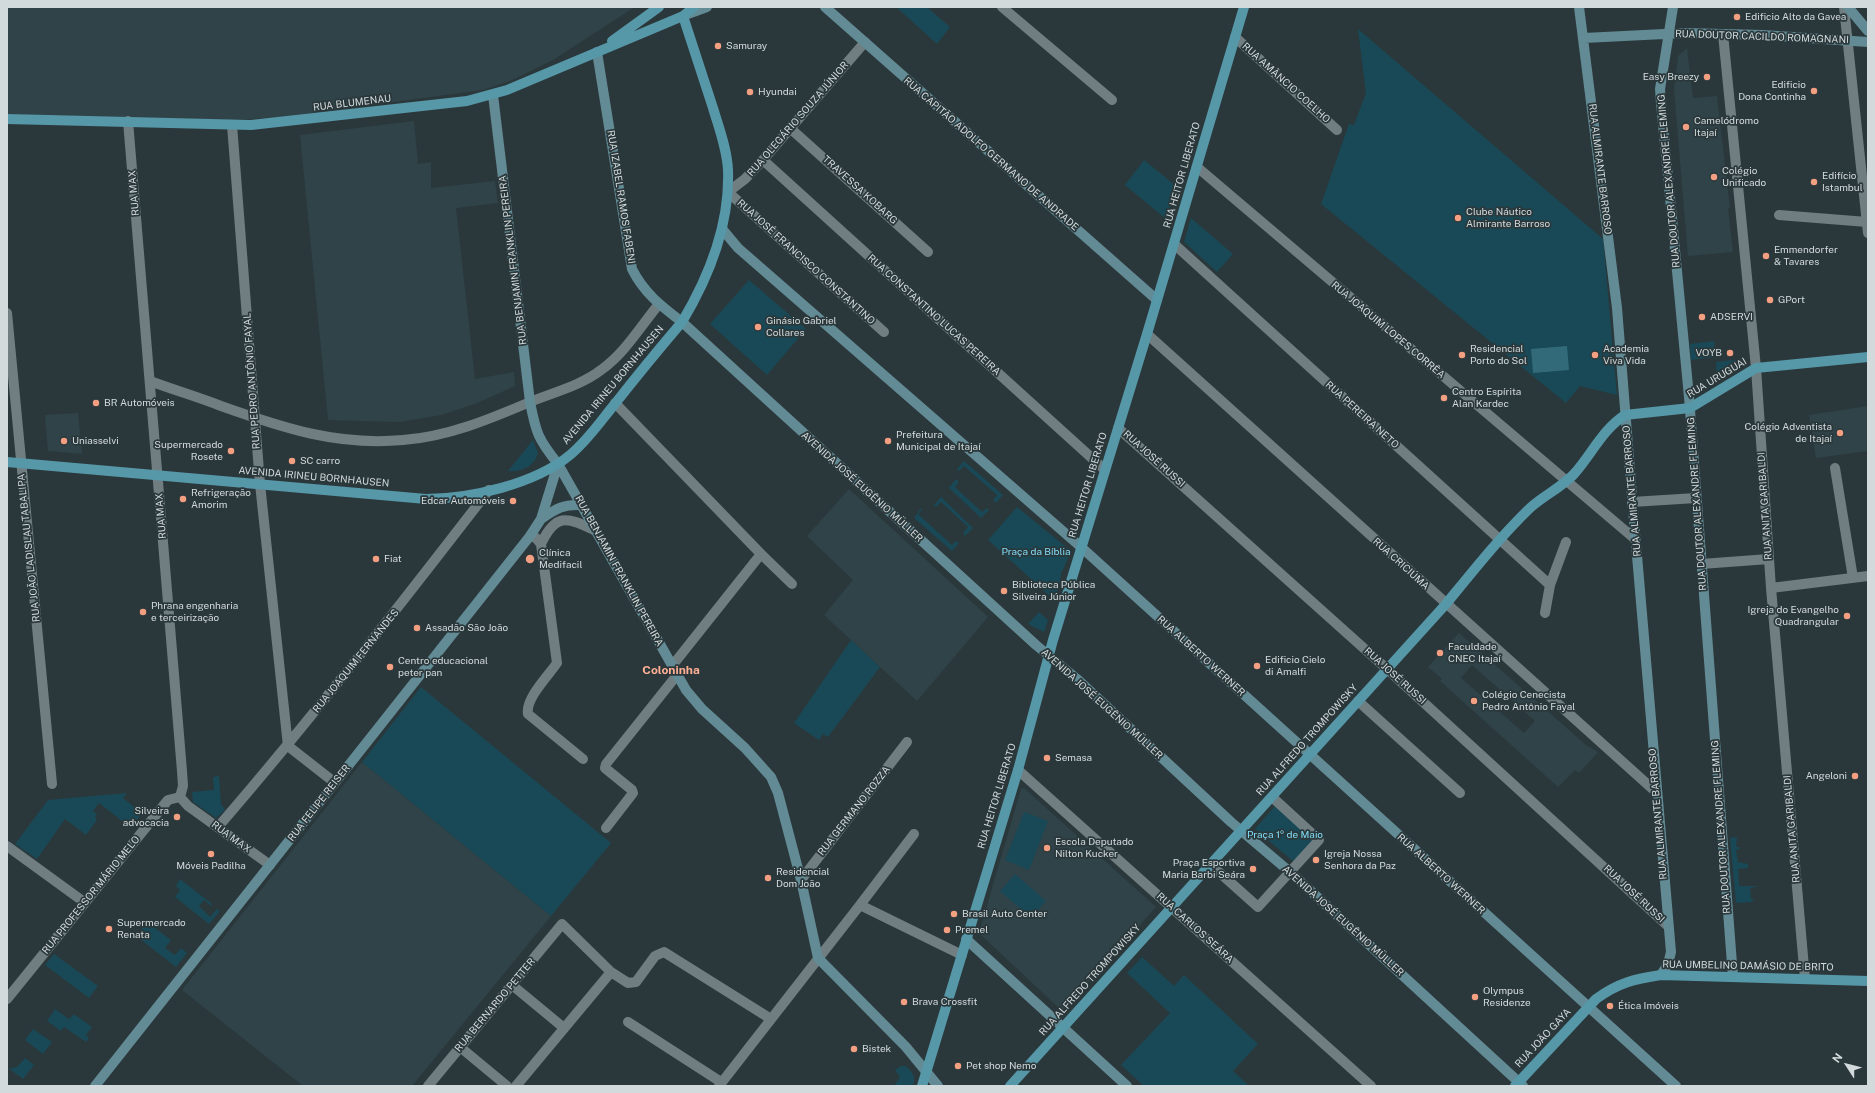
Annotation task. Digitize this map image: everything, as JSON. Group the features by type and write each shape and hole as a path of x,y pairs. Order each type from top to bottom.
{"main road":[{"path":"597,52 659,7"},
{"name":"RUA BLUMENAU","path":"7,119 232,125 281,123 467,101 493,95 597,52 683,16 694,7"},
{"path":"683,16 707,7"},
{"name":"RUA CAPITÃO ADOLFO GERMANO DE ANDRADE","path":"825,7 1157,300"},
{"name":"RUA HEITOR LIBERATO","path":"922,1086 1018,770 1081,547 1147,334 1244,7"},
{"name":"RUA ALMIRANTE BARROSO","path":"1579,7 1618,308 1635,539 1671,952 1668,964 1661,975"},
{"name":"RUA DOUTOR ALEXANDRE FLEMING","path":"1674,7 1660,89 1690,408 1733,977"},
{"path":"1848,7 1868,30"},
{"name":"AVENIDA IRINEU BORNHAUSEN","path":"7,462 158,474 426,499 450,497 489,490 527,479 558,464 580,446 682,322 690,308 723,230 728,192 728,169 723,141 683,16"},
{"name":"RUA DOUTOR CACILDO ROMAGNANI","path":"1584,38 1670,34 1723,34 1868,42"},
{"name":"RUA IZABEL RAMOS FABENI","path":"597,52 632,268 642,287 658,304 682,322"},
{"name":"RUA BENJAMIN FRANKLIN PEREIRA","path":"493,95 530,402 536,430 544,446 558,464 594,530 686,690 698,704 745,748 771,777 778,793 801,880 818,958"},
{"name":"RUA ALBERTO WERNER","path":"723,230 738,248 1081,547 1676,1086"},
{"name":"AVENIDA JOSÉ EUGÊNIO MÜLLER","path":"682,322 1049,656 1077,679 1241,830 1290,872 1519,1085"},
{"name":"RUA URUGUAI","path":"1625,415 1690,408 1756,368 1868,357"},
{"name":"RUA ALFREDO TROMPOWISKY","path":"1010,1086 1446,604 1499,539 1536,503 1566,482 1584,462 1607,431 1625,415"},
{"name":"RUA FELIPE REISER","path":"95,1086 530,536 541,519 558,464"},
{"name":"RUA FELIPE REISER","path":"541,519 553,511 568,505 581,505"},
{"path":"966,939 1127,1086"},
{"path":"818,958 906,1047 938,1086"},
{"name":"RUA UMBELINO DAMÁSIO DE BRITO","path":"1588,1007 1615,986 1629,980 1661,975 1868,981"},
{"name":"RUA JOÃO GAYA","path":"1519,1085 1588,1007"}],"street":[{"path":"1002,7 1112,100"},
{"path":"1844,7 1868,233"},
{"name":"RUA ANITA GARIBALDI","path":"1723,34 1756,368 1771,588 1805,979"},
{"name":"RUA AMÂNCIO COELHO","path":"1235,37 1337,130"},
{"name":"RUA OLEGÁRIO SOUZA JÚNIOR","path":"728,192 745,179 763,160 865,42"},
{"name":"RUA MAX","path":"128,122 182,771 183,786 180,797 188,806 270,865"},
{"name":"RUA PEDRO ANTÔNIO FAYAL","path":"232,125 260,484 288,746"},
{"name":"TRAVESSA KOBARG","path":"791,129 928,252"},
{"name":"RUA CONSTANTINO LUCAS PEREIRA","path":"763,160 1105,470"},
{"name":"RUA JOAQUIM LOPES CORRÊA","path":"1197,166 1566,482 1635,539"},
{"name":"RUA JOSÉ FRANCISCO CONSTANTINO","path":"728,192 884,332"},
{"path":"1779,215 1867,222"},
{"name":"RUA PEREIRA NETO","path":"1174,244 1550,586"},
{"path":"150,381 255,418 306,434 340,440 404,440 432,436 468,426 577,384 601,370 626,348 658,304"},
{"name":"RUA JOÃO LADISLAU TABALIPA","path":"7,313 52,784"},
{"name":"RUA CRICIÚMA","path":"1147,334 1656,792"},
{"path":"615,403 792,584"},
{"name":"RUA JOSÉ RUSSI","path":"1118,428 1387,669 1668,926"},
{"path":"1835,468 1853,578"},
{"name":"RUA JOAQUIM FERNANDES","path":"218,827 288,746 387,623 489,490"},
{"path":"1632,502 1696,498"},
{"path":"541,544 550,527 557,522 576,521 594,530"},
{"path":"530,536 536,538 541,544 557,664 531,698 527,709 532,719 583,759"},
{"path":"1544,613 1550,586 1566,542"},
{"path":"606,828 633,792 605,768 606,764 761,554"},
{"path":"1701,564 1769,559"},
{"path":"1771,588 1868,576"},
{"path":"1358,701 1460,793"},
{"name":"RUA GERMANO ROZZA","path":"801,880 907,742"},
{"path":"288,746 334,782"},
{"name":"RUA CARLOS SEÁRA","path":"1018,770 1371,1086"},
{"name":"RUA PROFESSOR MÁRIO MELO","path":"7,999 168,800 180,797"},
{"path":"1211,865 1258,907 1319,840 1272,797"},
{"path":"628,1022 720,1084 914,834"},
{"path":"7,846 84,902"},
{"path":"860,905 962,954"},
{"name":"RUA BERNARDO PETTER","path":"428,1086 562,924 611,972"},
{"path":"516,1086 611,972 628,983 634,983 655,956 664,952 771,1019"},
{"path":"512,985 564,1028"},
{"path":"460,1047 507,1086"}],"shaded area":[{"path":"7,7 635,7 553,60 510,81 483,90 281,117 232,120 7,115"},
{"path":"1687,48 1693,98 1717,96 1730,208 1728,208 1733,252 1688,256 1674,90 1678,56"},
{"path":"414,121 418,164 431,162 431,188 495,181 498,203 456,208 475,379 514,372 515,386 475,404 441,415 399,422 328,420 300,135"},
{"path":"1567,346 1569,370 1533,373 1531,349"},
{"name":"Colégio Adventista de Itajaí","path":"1868,406 1868,451 1816,458 1809,415"},
{"name":"Uniasselvi","path":"78,413 82,454 48,451 45,415"},
{"path":"849,489 988,617 917,701 824,615 853,580 807,536"},
{"name":"Colégio Cenecista Pedro Antônio Fayal","path":"1459,633 1586,745 1598,752 1579,773 1575,770 1558,787 1440,681 1442,679 1428,667","holes":["1472,665 1535,721 1524,733 1461,678"]},
{"path":"362,762 551,916 412,1086 303,1086 182,990"},
{"name":"Escola Deputado Nilton Kucker","path":"1024,788 1156,907 1064,1009 1060,1009 979,933 1021,789"}],"green space":[{"path":"896,7 927,7 950,27 937,44"},
{"name":"Clube Náutico Almirante Barroso","path":"1358,29 1603,239 1617,395 1580,386 1566,403 1321,204 1349,124 1354,125 1366,93"},
{"path":"1144,160 1176,186 1166,219 1125,185"},
{"path":"1191,218 1233,254 1217,272 1184,242"},
{"name":"Ginásio Gabriel Collares","path":"749,280 806,329 767,375 710,324"},
{"path":"1714,341 1715,357 1691,360 1690,344"},
{"path":"1743,359 1740,366 1717,379 1716,362"},
{"path":"533,440 538,453 534,462 522,470 508,471"},
{"path":"964,461 1003,495 996,503 993,500 997,495 964,466 959,471 957,469"},
{"path":"956,479 959,482 955,487 982,512 987,508 989,510 981,518 949,488"},
{"path":"941,497 973,528 965,536 963,533 968,527 941,502 936,507 934,505"},
{"name":"Praça da Bíblia","path":"1017,507 1071,551 1062,570 1057,596 1052,598 988,540"},
{"path":"921,508 922,509 918,514 952,545 956,541 959,543 952,551 914,518"},
{"path":"1039,612 1048,620 1044,632 1028,624"},
{"path":"851,640 880,667 828,737 823,734 819,740 794,723"},
{"path":"421,687 611,843 551,916 362,762"},
{"path":"219,776 221,804 225,810 216,818 193,802 192,792 214,790 213,777"},
{"path":"127,793 123,798 142,813 131,828 99,803 93,811 97,814 95,818 97,820 86,835 65,819 37,859 15,844 48,800"},
{"name":"Praça 1º de Maio","path":"1275,806 1315,840 1294,862 1255,829"},
{"path":"1024,812 1048,821 1029,870 1005,860"},
{"path":"1737,837 1736,847 1739,847 1740,849 1736,850 1738,862 1748,864 1748,868 1738,869 1739,886 1759,886 1750,888 1751,899 1754,899 1751,902 1736,903 1730,838"},
{"path":"1015,874 1046,901 1031,918 1000,891"},
{"path":"180,879 212,904 211,906 204,900 199,906 210,917 217,909 220,911 209,924 175,897 180,890 176,886"},
{"path":"147,922 171,940 165,948 175,955 181,948 187,953 176,967 136,936"},
{"path":"54,954 98,986 89,998 45,965"},
{"path":"1142,957 1174,986 1184,975 1258,1044 1233,1071 1248,1085 1247,1086 1144,1086 1121,1065 1170,1013 1127,973"},
{"path":"55,1009 69,1019 74,1014 92,1027 86,1035 89,1038 86,1042 64,1027 61,1031 47,1021"},
{"path":"33,1029 52,1042 43,1054 25,1040"},
{"path":"25,1058 34,1065 23,1079 7,1067 12,1069 14,1067 16,1068"},
{"path":"901,1066 906,1066 912,1073 914,1078 913,1086 894,1086 900,1077 895,1070"}],"place":[{"name":"Edificio Alto da Gavea","path":"1737,17"},
{"name":"Samuray","path":"718,46"},
{"name":"Easy Breezy","path":"1707,77"},
{"name":"Edificio Dona Continha","path":"1814,91"},
{"name":"Hyundai","path":"750,92"},
{"name":"Camelódromo Itajaí","path":"1686,127"},
{"name":"Colégio Unificado","path":"1714,177"},
{"name":"Edifício Istambul","path":"1814,182"},
{"name":"Clube Náutico Almirante Barroso","path":"1458,218"},
{"name":"Emmendorfer & Tavares","path":"1766,256"},
{"name":"GPort","path":"1770,300"},
{"name":"ADSERVI","path":"1702,317"},
{"name":"Ginásio Gabriel Collares","path":"758,327"},
{"name":"VOYB","path":"1730,353"},
{"name":"Residencial Porto do Sol","path":"1462,355"},
{"name":"Academia Viva Vida","path":"1595,355"},
{"name":"Centro Espírita Alan Kardec","path":"1444,398"},
{"name":"BR Automóveis","path":"96,403"},
{"name":"Colégio Adventista de Itajaí","path":"1840,433"},
{"name":"Uniasselvi","path":"64,441"},
{"name":"Prefeitura Municipal de Itajaí","path":"888,441"},
{"name":"Supermercado Rosete","path":"231,451"},
{"name":"SC carro","path":"292,461"},
{"name":"Refrigeração Amorim","path":"183,499"},
{"name":"Edcar Automóveis","path":"513,501"},
{"name":"Fiat","path":"376,559"},
{"name":"Clínica Medifacil","path":"530,559"},
{"name":"Biblioteca Pública Silveira Júnior","path":"1004,591"},
{"name":"Phrana engenharia e terceirização","path":"143,612"},
{"name":"Igreja do Evangelho Quadrangular","path":"1847,616"},
{"name":"Assadão São João","path":"417,628"},
{"name":"Faculdade CNEC Itajaí","path":"1440,653"},
{"name":"Edificio Cielo di Amalfi","path":"1257,666"},
{"name":"Centro educacional peter pan","path":"390,667"},
{"name":"Colégio Cenecista Pedro Antônio Fayal","path":"1474,701"},
{"name":"Semasa","path":"1047,758"},
{"name":"Angeloni","path":"1855,776"},
{"name":"Silveira advocacia","path":"177,817"},
{"name":"Escola Deputado Nilton Kucker","path":"1047,848"},
{"name":"Móveis Padilha","path":"211,854"},
{"name":"Igreja Nossa Senhora da Paz","path":"1316,860"},
{"name":"Praça Esportiva Maria Barbi Seára","path":"1253,869"},
{"name":"Residencial Dom João","path":"768,878"},
{"name":"Brasil Auto Center","path":"954,914"},
{"name":"Supermercado Renata","path":"109,929"},
{"name":"Premel","path":"947,930"},
{"name":"Olympus Residenze","path":"1475,997"},
{"name":"Brava Crossfit","path":"904,1002"},
{"name":"Ética Imóveis","path":"1610,1006"},
{"name":"Bistek","path":"854,1049"},
{"name":"Pet shop Nemo","path":"958,1066"}],"district":[{"name":"Coloninha","path":"671,670"}]}
